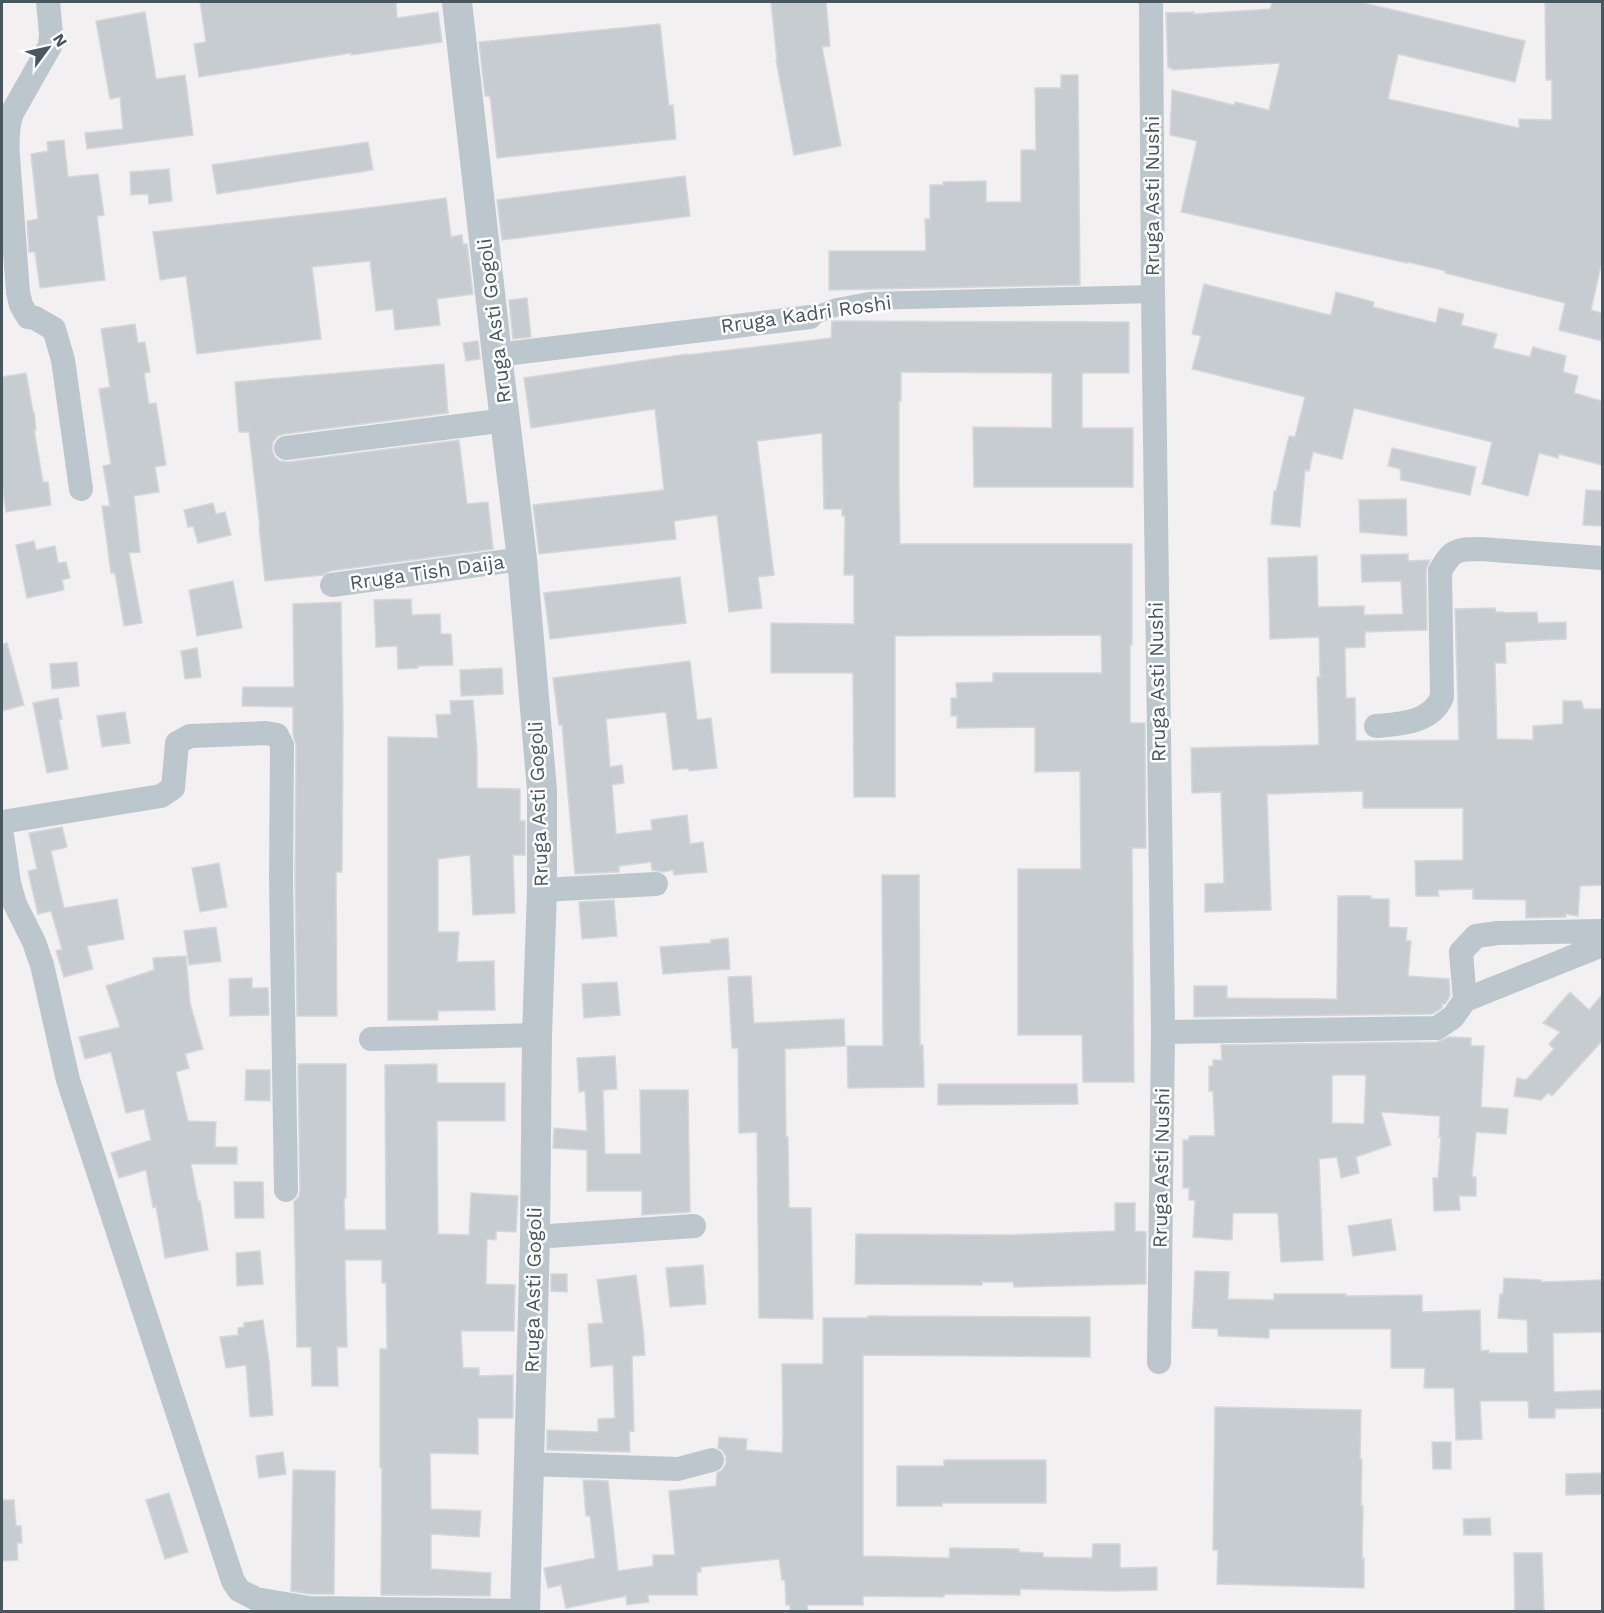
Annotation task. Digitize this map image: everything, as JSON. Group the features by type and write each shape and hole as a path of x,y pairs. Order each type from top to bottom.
{"street":[{"path":"48,2 50,46 8,123 8,156 18,292 21,305 28,317 35,318 54,329 63,360 81,489"},
{"name":"Rruga Asti Gogoli","path":"457,2 522,559 542,790 535,1237 525,1611"},
{"name":"Rruga Asti Nushi","path":"1151,2 1162,1032 1159,1362"},
{"name":"Rruga Kadri Roshi","path":"497,354 810,316 837,307 869,301 1153,294"},
{"path":"286,448 506,420"},
{"path":"1376,726 1410,723 1430,713 1438,706 1442,697 1440,571 1448,556 1462,549 1480,549 1602,558"},
{"name":"Rruga Tish Daija","path":"332,585 522,559"},
{"path":"2,822 161,796 173,788 177,743 190,736 266,733 277,735 282,745 286,1190"},
{"path":"2,835 9,884 15,904 34,942 42,965 68,1080 233,1581 239,1590 256,1599 309,1608 525,1611"},
{"path":"542,890 656,884"},
{"path":"1465,1000 1461,952 1476,936 1498,933 1602,931"},
{"path":"1162,1032 1437,1028 1453,1017 1465,1000 1602,945"},
{"path":"371,1040 537,1035"},
{"path":"535,1237 694,1226"},
{"path":"528,1464 678,1469 712,1460"}],"building":[{"path":"200,2 396,2 397,18 438,12 442,42 351,55 351,53 199,77 194,44 206,42"},
{"path":"771,2 826,2 830,46 822,47 841,146 794,155 776,60"},
{"path":"1272,2 1360,2 1525,41 1515,82 1398,54 1388,99 1519,128 1519,119 1552,120 1552,80 1546,80 1545,2 1602,2 1602,261 1591,310 1602,313 1602,341 1559,330 1565,303 1445,273 1446,271 1181,212 1197,141 1170,135 1172,90 1234,105 1235,102 1269,110 1280,63 1172,70 1168,68 1166,13 1194,12 1194,14 1270,9"},
{"path":"145,12 156,79 185,75 193,135 87,149 85,133 123,129 120,97 110,99 96,21"},
{"path":"660,24 669,106 673,105 676,139 497,158 490,96 485,96 479,42"},
{"path":"1061,75 1078,75 1080,285 829,290 829,251 926,251 925,219 930,219 930,185 943,185 943,182 986,181 986,202 1021,202 1021,150 1036,150 1035,88 1061,88"},
{"path":"64,140 68,177 98,174 104,215 97,216 105,280 40,288 35,252 29,252 27,221 38,219 31,154 48,151 47,142"},
{"path":"368,142 373,170 217,194 212,165"},
{"path":"169,169 172,201 149,204 148,194 131,195 130,172"},
{"path":"685,176 690,216 502,240 497,200"},
{"path":"446,198 451,237 462,235 463,244 467,244 473,294 437,299 440,325 395,330 393,309 376,311 370,261 312,267 321,339 197,354 186,276 160,280 153,232"},
{"path":"1204,284 1329,315 1331,315 1336,292 1374,302 1373,307 1436,323 1439,308 1464,314 1461,325 1497,334 1493,348 1530,357 1533,347 1566,356 1563,372 1578,376 1574,393 1602,401 1602,465 1559,454 1558,458 1539,453 1528,496 1482,484 1492,442 1354,408 1342,459 1313,452 1309,471 1305,470 1300,527 1271,524 1274,491 1276,491 1289,436 1295,437 1305,397 1192,369 1201,336 1192,334"},
{"path":"527,298 531,337 513,339 509,300"},
{"path":"832,321 1129,322 1129,373 1082,373 1082,428 1133,428 1133,487 974,487 973,427 1052,428 1052,373 901,372 899,487 900,544 1132,544 1130,723 1145,723 1146,848 1132,848 1134,1082 1083,1082 1082,1035 1018,1035 1018,869 1081,869 1080,771 1035,772 1035,727 957,728 957,716 951,716 951,698 957,698 956,683 993,682 993,673 1102,673 1101,635 895,636 895,797 854,797 853,673 771,673 771,623 854,624 854,575 844,575 845,516 842,516 842,509 824,509 822,433 757,441 774,575 758,577 762,608 729,612 717,515 674,521 676,539 539,554 533,505 664,490 655,409 531,428 524,378 687,354 831,338"},
{"path":"135,324 138,343 145,342 150,372 144,373 149,404 156,403 166,465 155,467 159,492 134,496 140,552 129,553 142,623 124,626 115,573 111,573 102,506 110,506 103,466 111,464 99,389 110,387 101,329"},
{"path":"478,341 480,359 466,361 463,343"},
{"path":"444,364 448,413 284,434 278,436 273,442 272,450 280,461 288,462 459,440 467,504 488,502 493,549 330,571 323,575 265,581 249,432 239,432 235,382"},
{"path":"26,373 34,412 36,430 34,430 43,482 48,482 51,505 6,512 2,486 2,377"},
{"path":"1392,448 1476,467 1470,495 1401,480 1400,469 1388,466"},
{"path":"1586,490 1602,491 1602,526 1583,525"},
{"path":"1406,499 1407,536 1360,532 1359,500"},
{"path":"213,503 216,514 225,512 231,535 198,543 193,526 188,527 184,510"},
{"path":"34,541 36,550 55,546 58,563 66,562 70,578 62,580 64,590 27,598 16,545"},
{"path":"1408,554 1408,561 1430,560 1426,571 1427,630 1365,632 1365,647 1345,648 1346,698 1355,698 1356,741 1459,740 1455,609 1495,608 1496,612 1503,613 1537,612 1538,623 1566,622 1566,639 1505,642 1506,663 1495,663 1497,739 1533,740 1533,726 1563,724 1563,701 1581,701 1584,709 1602,709 1602,885 1580,886 1578,916 1566,914 1566,917 1526,918 1526,900 1473,899 1473,889 1438,890 1439,896 1416,896 1415,861 1463,860 1463,808 1363,808 1363,791 1267,794 1271,910 1205,912 1205,884 1224,883 1221,792 1192,793 1191,748 1319,745 1317,677 1320,677 1319,637 1270,639 1268,558 1317,556 1318,607 1364,606 1364,615 1403,614 1401,581 1362,582 1361,555"},
{"path":"680,577 686,623 550,639 544,593"},
{"path":"233,581 242,628 197,636 189,590"},
{"path":"411,599 412,615 440,614 441,634 451,634 453,665 398,669 397,646 376,647 374,600"},
{"path":"341,602 342,872 336,872 337,1016 297,1016 296,745 293,735 293,707 242,706 243,687 294,687 293,604"},
{"path":"7,643 24,705 2,711 2,644"},
{"path":"197,648 201,677 185,679 181,651"},
{"path":"690,661 697,720 711,718 717,768 673,770 666,712 606,719 610,767 622,765 624,783 612,785 616,834 652,830 651,820 687,815 690,844 703,842 707,872 674,875 673,870 663,872 652,870 651,862 619,866 619,872 575,874 562,725 559,725 553,678"},
{"path":"77,662 79,686 52,689 50,664"},
{"path":"502,668 503,694 461,696 460,670"},
{"path":"58,698 62,719 59,720 68,769 47,773 33,703"},
{"path":"473,700 477,788 520,789 520,821 525,821 525,855 513,855 515,913 473,915 470,855 438,859 438,932 459,932 457,962 494,961 495,1010 438,1011 438,1020 388,1020 388,737 438,738 436,715 451,714 450,701"},
{"path":"125,712 130,743 102,747 97,716"},
{"path":"62,827 67,847 51,851 64,908 117,899 124,939 87,946 93,969 64,977 56,951 62,949 51,911 38,914 28,871 37,869 29,833"},
{"path":"219,863 227,907 200,912 192,868"},
{"path":"882,875 919,875 920,1045 923,1045 924,1087 848,1088 847,1046 883,1046"},
{"path":"1338,896 1371,896 1371,899 1389,899 1389,927 1407,928 1406,941 1411,941 1408,976 1449,979 1450,996 1445,1004 1442,1004 1442,1008 1432,1014 1194,1017 1194,986 1227,986 1227,998 1337,999"},
{"path":"614,900 617,936 582,939 579,902"},
{"path":"216,927 221,961 189,965 184,931"},
{"path":"728,938 730,969 663,974 660,947 711,943 711,940"},
{"path":"186,956 190,1003 203,1049 185,1054 189,1068 176,1072 188,1121 216,1122 215,1147 237,1147 237,1164 191,1164 208,1250 165,1258 156,1206 153,1207 146,1170 119,1178 111,1153 151,1140 144,1109 126,1113 111,1052 85,1059 79,1037 120,1027 106,986 154,970 153,958"},
{"path":"751,976 754,1023 844,1019 845,1046 785,1049 789,1208 811,1208 813,1319 759,1318 757,1132 739,1133 738,1048 732,1048 728,977"},
{"path":"252,978 252,988 268,988 269,1015 230,1016 229,979"},
{"path":"617,982 620,1015 584,1018 582,984"},
{"path":"1570,992 1589,1010 1602,995 1602,1041 1552,1096 1548,1093 1541,1100 1514,1096 1517,1078 1526,1080 1554,1049 1549,1044 1560,1032 1543,1023"},
{"path":"1449,1037 1471,1038 1471,1046 1484,1046 1481,1107 1508,1109 1506,1134 1476,1132 1472,1177 1476,1177 1476,1196 1459,1196 1460,1210 1434,1211 1433,1178 1438,1178 1440,1116 1381,1112 1391,1145 1356,1157 1359,1173 1341,1178 1337,1157 1319,1159 1323,1260 1281,1262 1278,1213 1233,1213 1232,1240 1193,1237 1195,1200 1189,1200 1189,1188 1183,1188 1183,1140 1189,1140 1189,1136 1215,1136 1213,1091 1209,1091 1209,1066 1213,1066 1213,1060 1222,1060 1221,1045 1437,1042","holes":["1332,1075 1366,1075 1364,1124 1332,1123"]},
{"path":"615,1056 617,1089 603,1090 605,1154 641,1154 640,1090 688,1090 690,1212 642,1215 642,1191 587,1191 587,1150 553,1148 554,1128 587,1131 585,1091 579,1092 577,1058"},
{"path":"298,1064 346,1064 345,1230 386,1230 385,1065 437,1064 437,1083 505,1083 505,1121 437,1121 438,1234 469,1235 471,1193 518,1196 516,1232 496,1231 496,1240 487,1239 486,1284 515,1285 514,1331 461,1331 463,1368 479,1368 479,1376 513,1375 513,1418 478,1418 478,1454 430,1453 431,1509 481,1511 479,1537 431,1534 431,1569 491,1573 490,1596 381,1595 380,1349 387,1349 386,1283 382,1283 382,1260 345,1260 347,1347 337,1347 338,1386 312,1386 311,1347 297,1347 294,1202 300,1190"},
{"path":"246,1070 270,1070 270,1101 245,1100"},
{"path":"938,1084 1077,1084 1078,1104 938,1105"},
{"path":"234,1182 263,1182 264,1218 235,1218"},
{"path":"1115,1203 1135,1203 1135,1231 1146,1232 1146,1284 1014,1287 1013,1282 982,1282 982,1285 855,1284 856,1234 1012,1235 1115,1231"},
{"path":"1391,1219 1396,1250 1353,1256 1348,1226"},
{"path":"260,1251 263,1284 237,1286 236,1253"},
{"path":"703,1265 706,1304 670,1307 666,1268"},
{"path":"1195,1271 1229,1272 1228,1299 1274,1300 1274,1294 1422,1295 1422,1312 1480,1310 1481,1351 1489,1350 1489,1353 1528,1353 1527,1320 1498,1318 1504,1278 1541,1280 1541,1282 1602,1280 1602,1332 1553,1333 1554,1392 1602,1390 1602,1408 1555,1409 1555,1418 1529,1418 1528,1401 1480,1401 1482,1439 1456,1440 1454,1388 1424,1388 1425,1368 1391,1368 1391,1329 1269,1329 1269,1338 1218,1336 1218,1329 1192,1328"},
{"path":"551,1274 567,1274 567,1292 551,1291"},
{"path":"636,1275 645,1355 632,1356 634,1431 629,1432 630,1452 547,1450 547,1430 598,1432 598,1419 615,1418 613,1365 591,1367 588,1324 603,1323 597,1280"},
{"path":"868,1316 1090,1317 1090,1357 863,1355 863,1556 949,1558 950,1548 1019,1549 1019,1552 1043,1553 1043,1557 1092,1558 1093,1544 1120,1544 1120,1568 1157,1567 1157,1590 1020,1589 1020,1595 863,1596 863,1605 807,1605 808,1611 790,1611 790,1605 786,1605 785,1580 782,1580 779,1559 701,1567 701,1572 697,1572 697,1595 648,1595 649,1602 627,1605 626,1596 566,1608 561,1585 548,1588 544,1568 595,1558 590,1516 586,1516 583,1480 608,1481 618,1571 653,1566 653,1555 675,1555 669,1491 716,1486 717,1473 726,1463 726,1456 718,1448 719,1437 747,1439 746,1450 782,1453 782,1364 823,1364 823,1318 868,1318"},
{"path":"263,1320 273,1415 250,1417 246,1365 226,1368 220,1337 238,1335 238,1328 244,1327 244,1323"},
{"path":"1215,1407 1361,1410 1360,1459 1362,1459 1364,1588 1217,1584 1218,1550 1213,1550"},
{"path":"1432,1442 1451,1442 1451,1469 1433,1469"},
{"path":"283,1452 286,1474 259,1478 256,1456"},
{"path":"944,1460 1046,1460 1046,1503 942,1503 942,1506 897,1506 897,1466 944,1466"},
{"path":"293,1470 335,1471 334,1594 291,1591"},
{"path":"1602,1473 1602,1494 1566,1495 1566,1474"},
{"path":"169,1493 188,1552 165,1559 146,1500"},
{"path":"2,1500 14,1500 16,1526 21,1526 22,1543 17,1543 18,1560 2,1561"},
{"path":"1490,1518 1491,1535 1464,1535 1463,1519"},
{"path":"1514,1553 1542,1553 1544,1611 1515,1611"}]}
